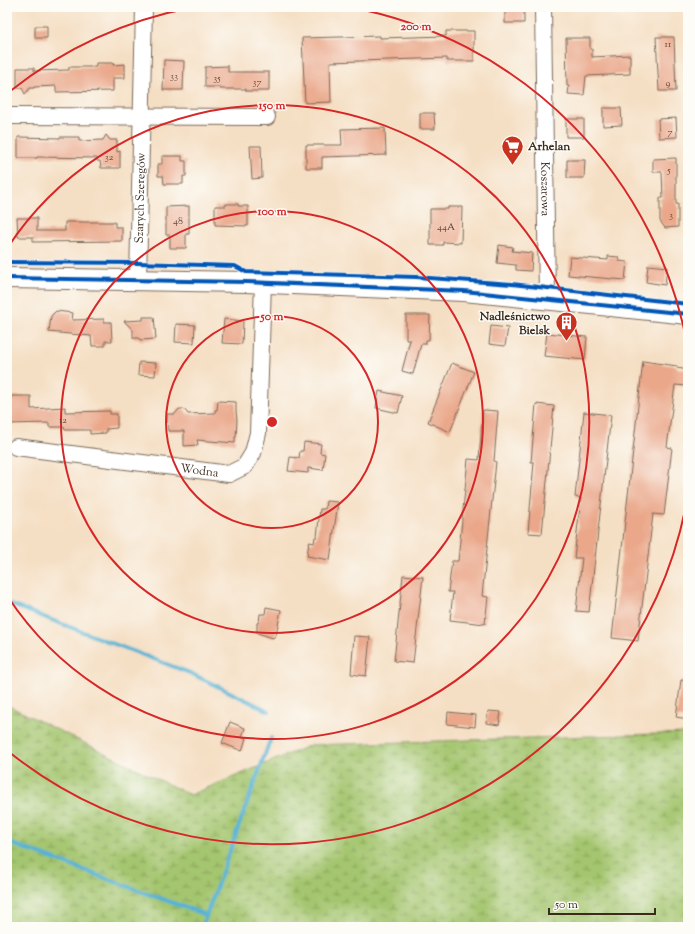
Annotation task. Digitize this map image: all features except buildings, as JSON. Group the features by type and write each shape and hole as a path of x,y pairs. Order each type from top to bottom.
{"street":[{"name":"Szarych Szeregów","path":"138,280 144,7"},
{"name":"Koszarowa","path":"543,7 547,299"},
{"path":"7,116 267,117"},
{"path":"7,278 263,283 464,291 688,314"},
{"name":"Wodna","path":"16,447 229,474 245,466 253,453 258,433 263,283"}],"green space":[{"path":"7,705 190,795 311,745 688,733 688,927 7,927"}],"waterway":[{"path":"7,603 190,673 269,711"},
{"path":"202,927 271,738"},
{"path":"7,842 206,915"}],"cycle path":[{"path":"7,262 138,263 235,266 246,272 416,277 512,284 688,304"},
{"path":"7,278 246,282 464,291 688,314"}],"place":[{"name":"Arhelan","path":"513,166"},
{"name":"Nadleśnictwo Bielsk","path":"566,342"}]}
